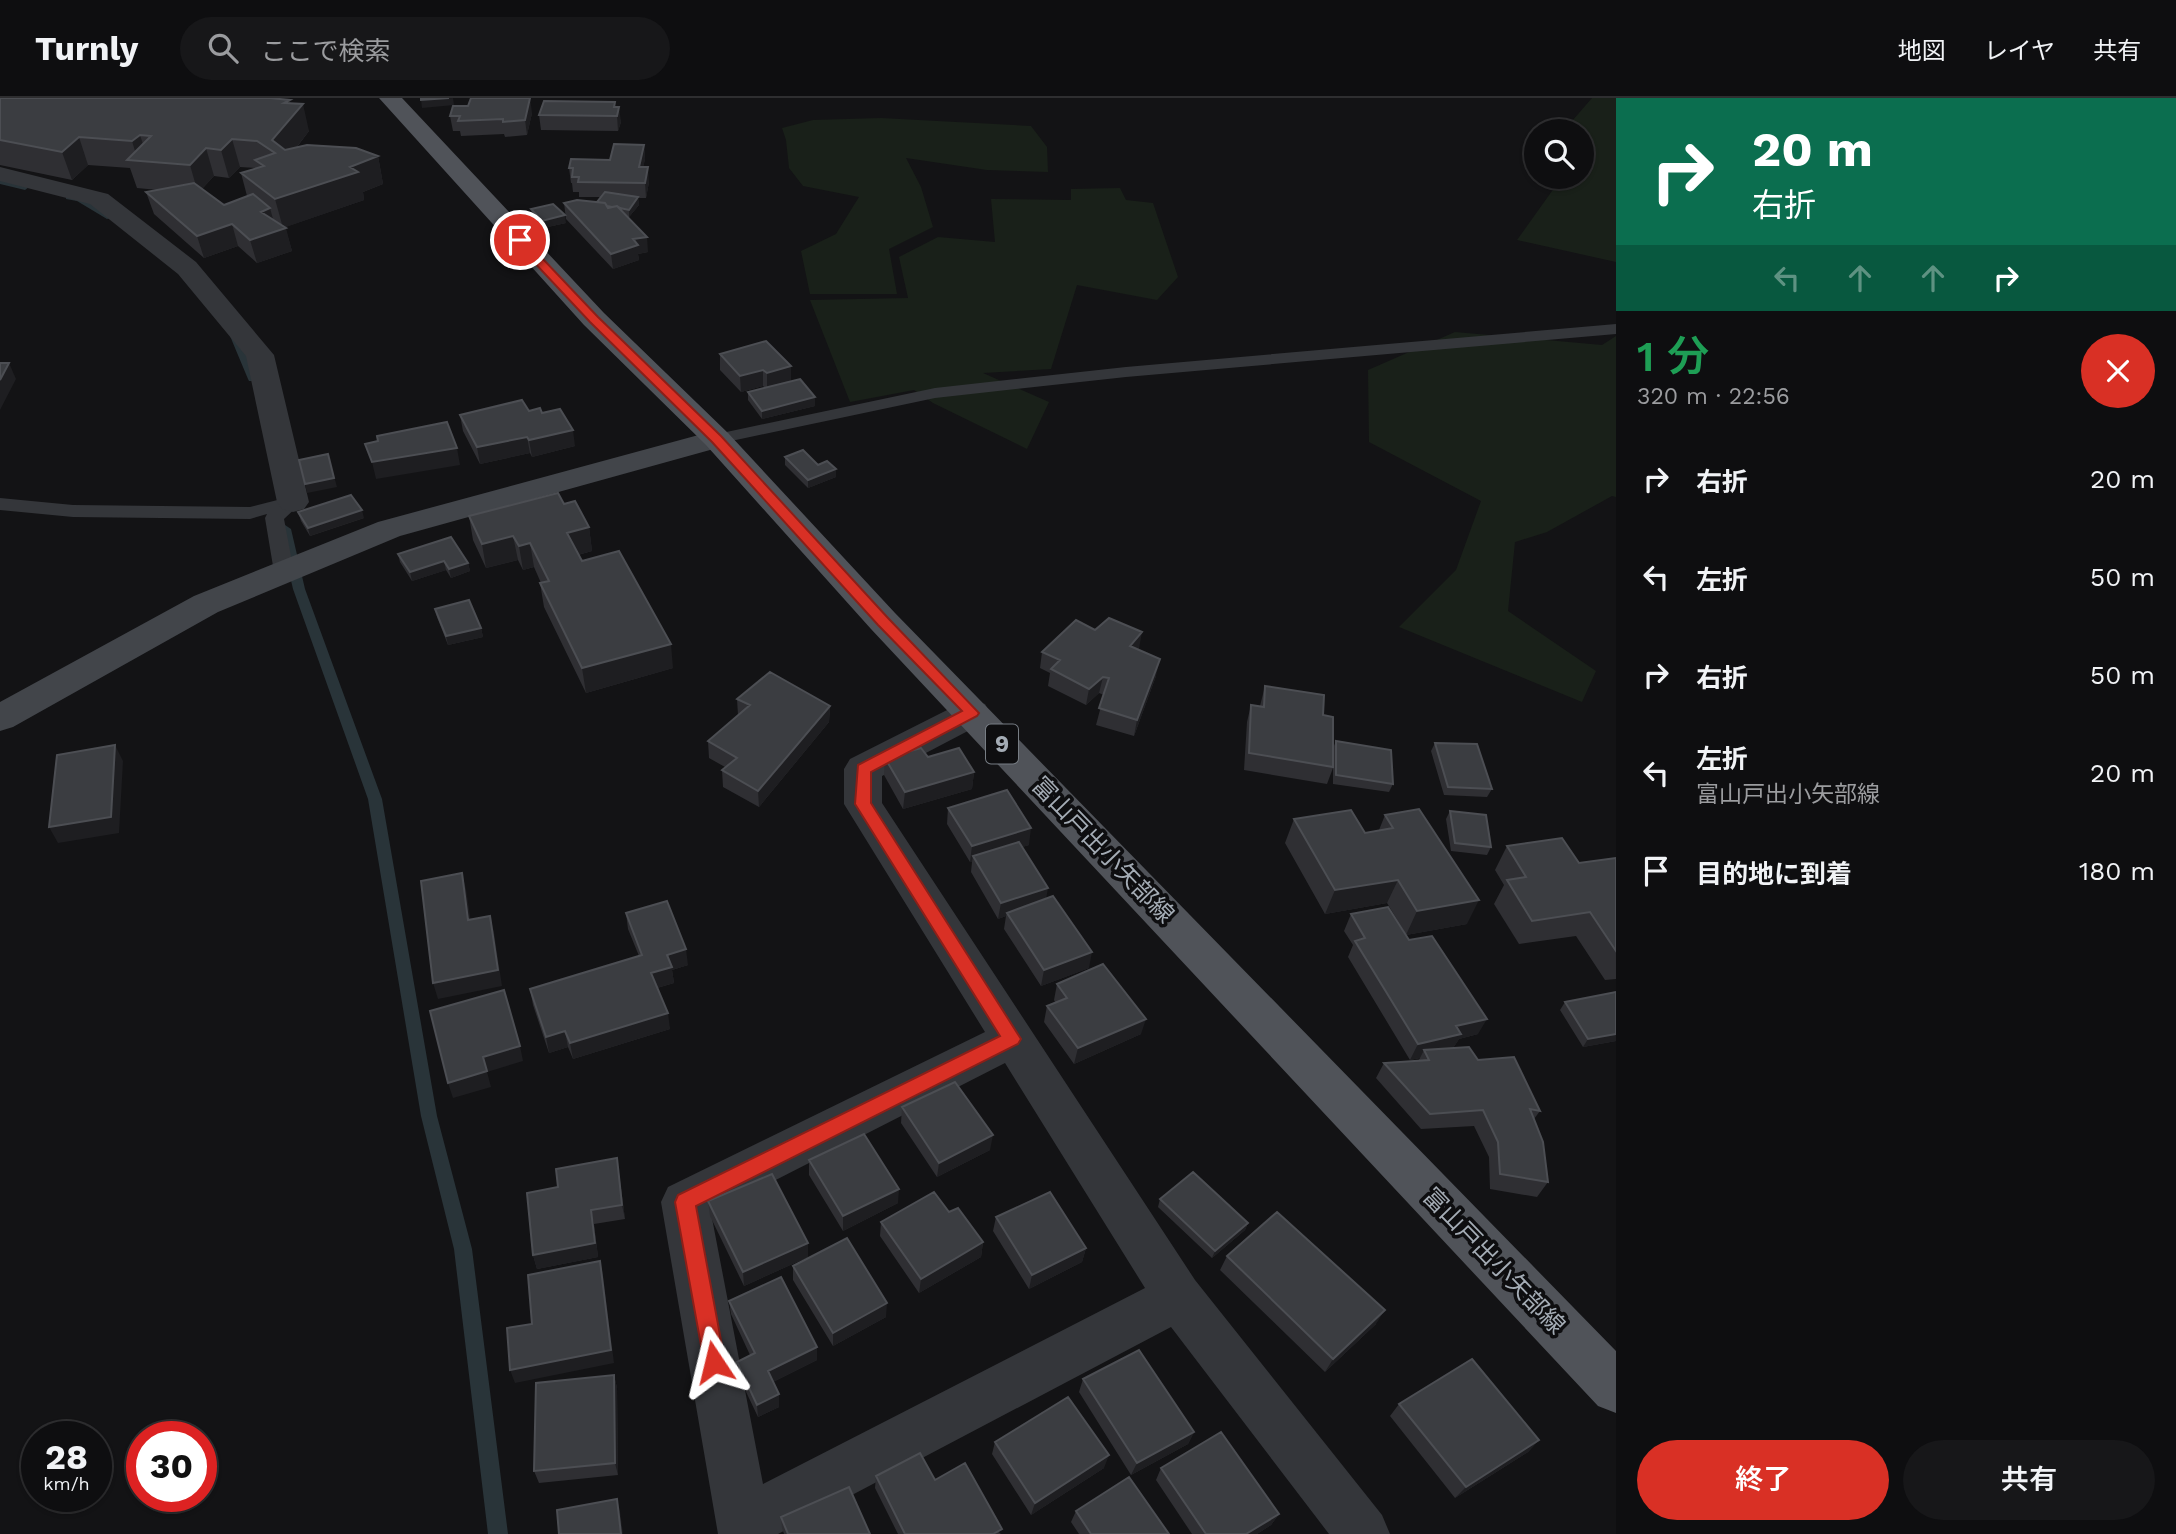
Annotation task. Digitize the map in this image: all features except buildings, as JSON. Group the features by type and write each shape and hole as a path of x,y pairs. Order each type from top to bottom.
{"main road":[{"name":"富山戸出小矢部線","path":"390,98 594,319 717,439 883,621 1616,1388"}],"street":[{"path":"0,174 99,199 187,268 260,355 293,502"},
{"path":"0,718 206,604 389,529 717,439"},
{"path":"972,713 863,769 863,804 1178,1297 1363,1534"},
{"path":"1012,1039 685,1202 744,1528 1178,1297"}],"lane":[{"path":"717,439 935,393 1205,364 1616,329"},
{"path":"0,505 73,511 250,513 293,502"},
{"path":"284,572 274,518 293,502"}],"shaded area":[{"path":"1592,98 1616,98 1616,262 1517,240 1553,189 1594,189 1594,119 1574,119"},
{"path":"881,118 1031,126 1047,147 1048,172 987,170 906,158 921,187 933,227 889,249 897,294 810,294 801,251 836,234 859,197 803,186 789,168 782,128 813,120"},
{"path":"1120,188 1126,200 1153,203 1178,277 1157,300 1077,285 1051,369 983,373 1049,402 1027,449 933,403 914,390 850,402 810,300 908,298 899,257 938,237 995,242 991,199 1071,200 1071,189"},
{"path":"1455,332 1602,345 1616,336 1616,497 1612,496 1547,532 1515,542 1508,611 1596,671 1582,702 1399,627 1456,570 1481,501 1369,442 1368,370"}],"waterway":[{"path":"0,181 25,187"},
{"path":"69,197 80,199 110,217"},
{"path":"235,336 253,379"},
{"path":"285,529 299,589 375,799 429,1116 463,1249 498,1534"}],"route":[{"path":"520,240 594,319 717,439 883,621 972,713 863,769 863,804 1012,1039 685,1202 714,1362"}]}
